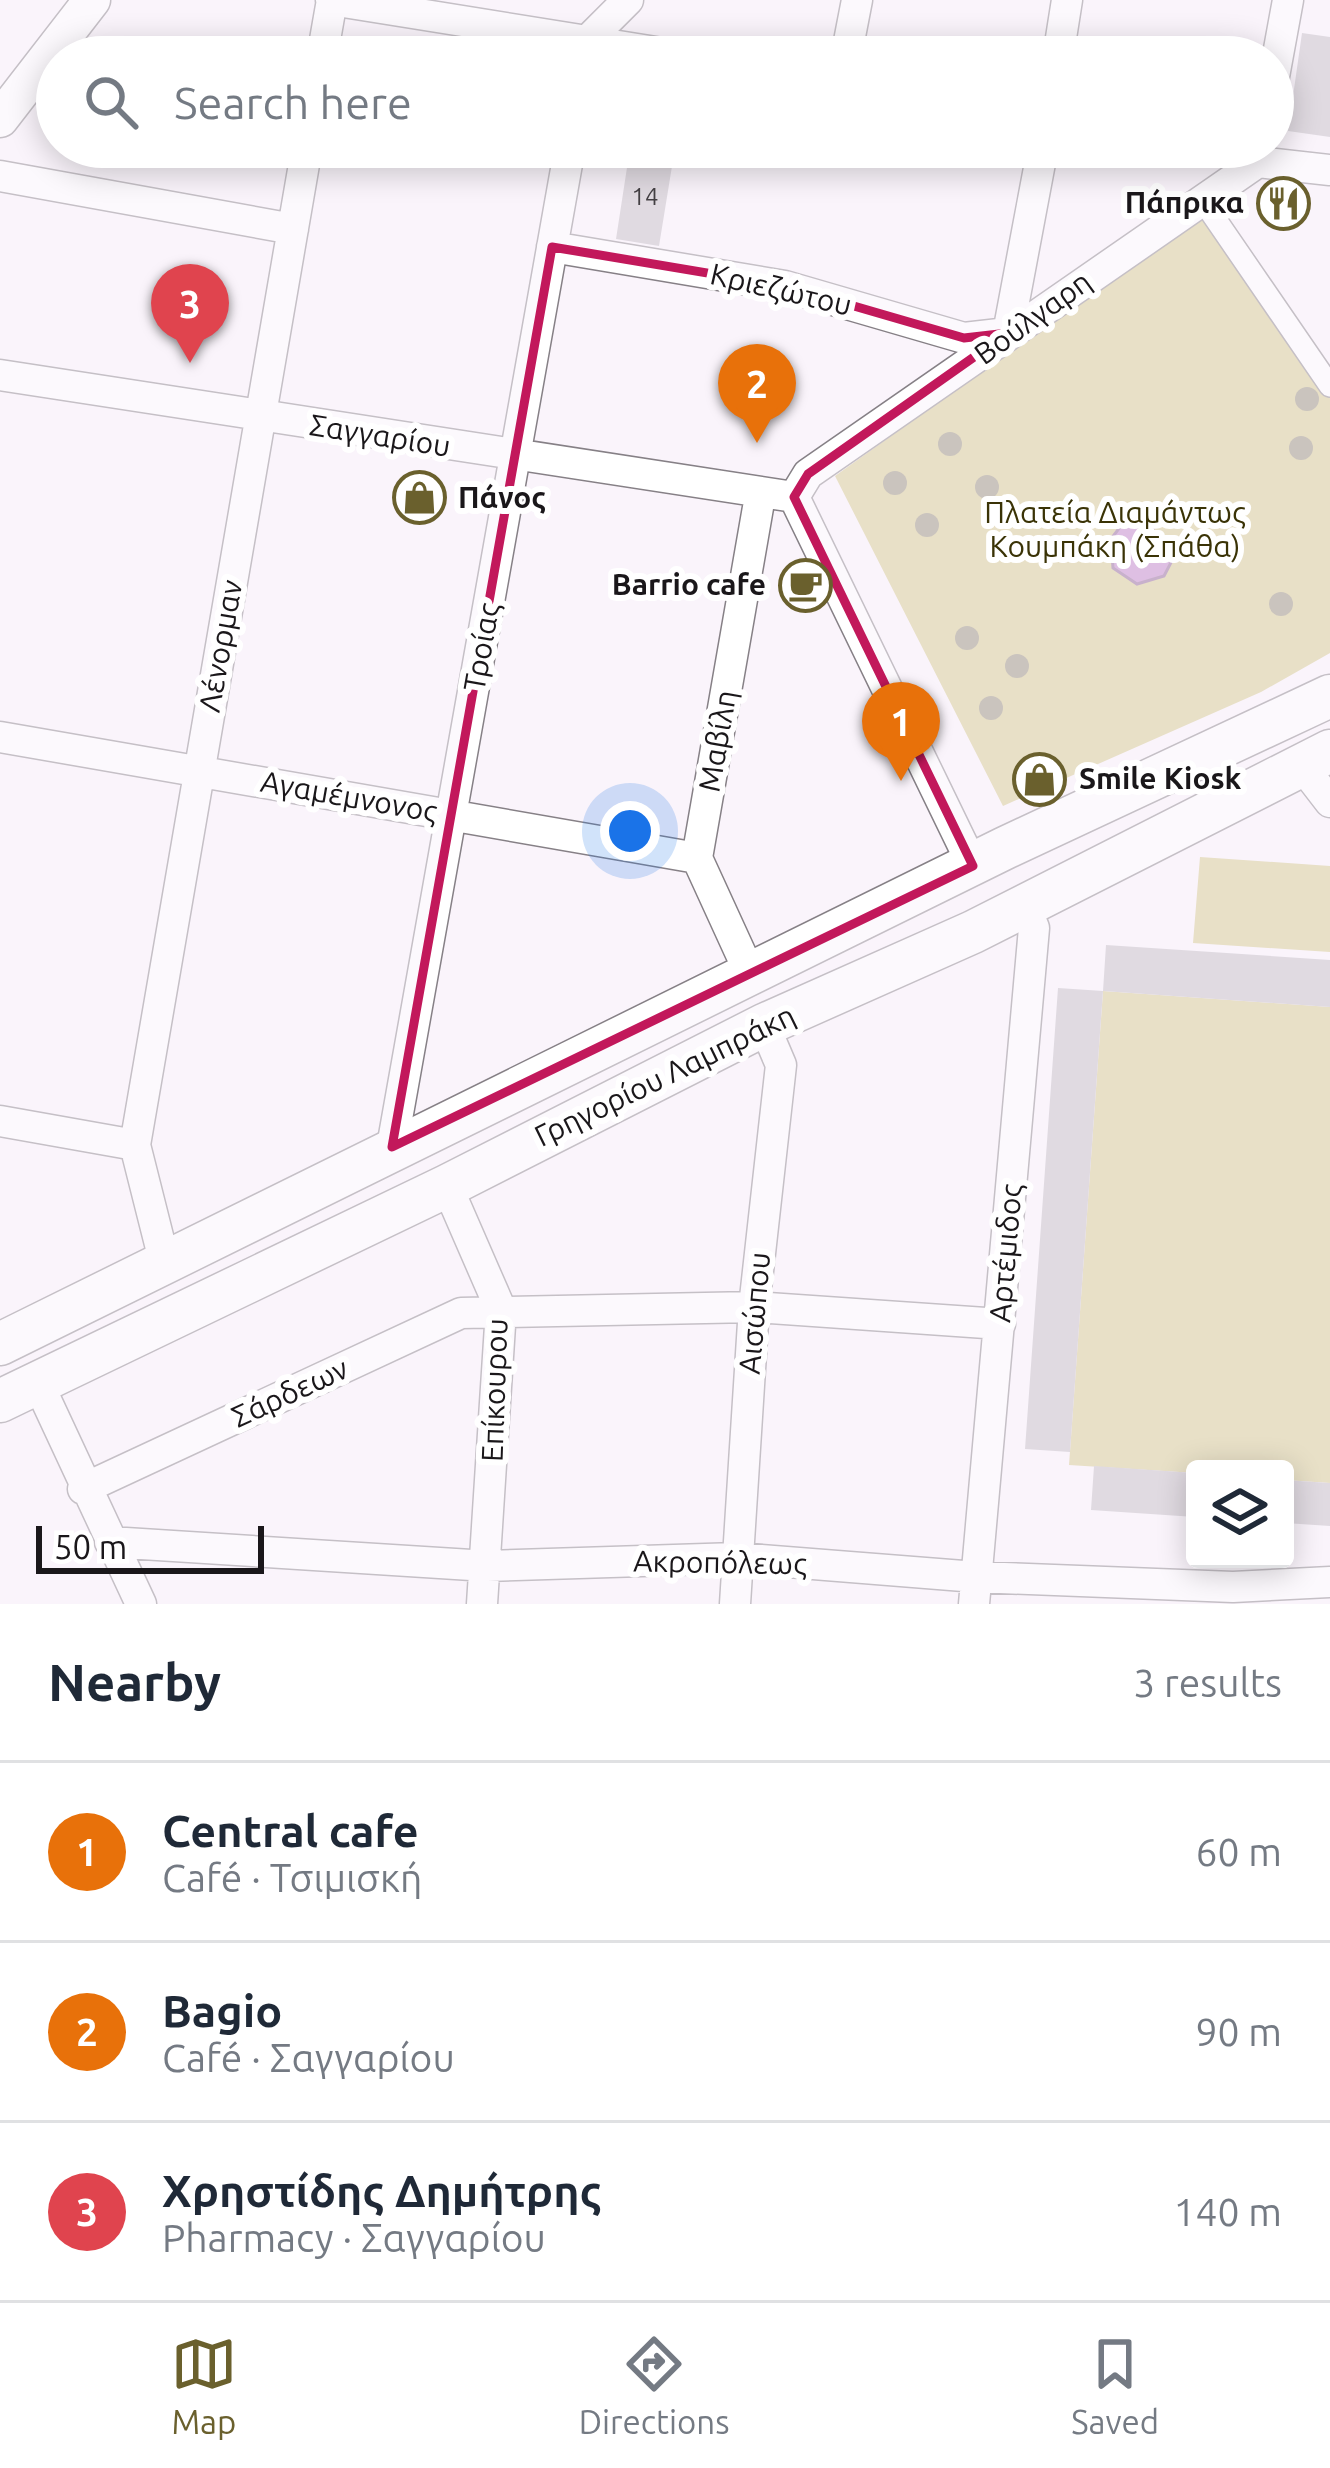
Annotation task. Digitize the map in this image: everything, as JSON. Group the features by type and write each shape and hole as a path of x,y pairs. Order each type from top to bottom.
{"main road":[{"name":"Γρηγορίου Λαμπράκη","path":"0,1344 392,1147 1330,697"},
{"name":"Γρηγορίου Λαμπράκη","path":"19,1392 1316,759"}],"street":[{"path":"64,36 92,0"},
{"path":"326,36 332,0 523,36"},
{"path":"597,36 628,0"},
{"path":"850,36 857,0"},
{"path":"1061,36 1067,0"},
{"path":"1281,36 1288,0"},
{"path":"0,119 36,72"},
{"path":"1294,162 1330,170"},
{"name":"Λένορμαν","path":"135,1145 303,168"},
{"name":"Τροίας","path":"392,1147 566,168"},
{"path":"1008,333 1038,168"},
{"name":"Βούλγαρη","path":"801,485 1241,168"},
{"path":"0,176 293,230"},
{"path":"1201,198 1330,386"},
{"name":"Κριεζώτου","path":"553,247 785,286 964,338 1008,333"},
{"name":"Σαγγαρίου","path":"1,380 760,496 801,485"},
{"path":"801,485 973,866"},
{"name":"Μαβίλη","path":"697,858 760,496"},
{"name":"Αγαμέμνονος","path":"0,737 697,858"},
{"path":"1316,759 1330,802"},
{"path":"697,858 751,976"},
{"name":"Αρτέμιδος","path":"975,1591 1034,928 1024,903"},
{"name":"Αισώπου","path":"735,1604 754,1307 781,1066 764,1025"},
{"path":"0,1121 135,1145 165,1264"},
{"name":"Επίκουρου","path":"447,1186 501,1310 482,1604"},
{"name":"Σάρδεων","path":"83,1489 461,1313 754,1307 1000,1324"},
{"path":"19,1392 83,1489 141,1604"},
{"name":"Ακροπόλεως","path":"110,1542 487,1566 737,1558 975,1591 1233,1596 1330,1582"}],"highlighted area":[{"path":"552,247 785,286 964,338 1008,333 808,474 794,497 973,866 392,1147"}],"green space":[{"name":"Πλατεία Διαμάντως Κουμπάκη (Σπάθα)","path":"1210,208 1330,394 1330,653 1261,692 1003,806 835,476"},
{"path":"1200,857 1330,866 1330,952 1193,943"},
{"path":"1103,991 1330,1007 1330,1483 1294,1481 1294,1460 1186,1460 1186,1472 1069,1465"}],"shaded area":[{"path":"1148,517 1159,520 1144,543 1176,553 1164,576 1137,584 1113,568 1111,539 1123,523"}],"building":[{"path":"1302,33 1330,37 1330,137 1294,132"},
{"path":"627,168 672,168 659,246 616,239"},
{"path":"1106,945 1330,960 1330,1007 1103,991"},
{"path":"1058,988 1103,991 1070,1452 1025,1449"},
{"path":"1094,1466 1186,1472 1186,1516 1091,1510"},
{"path":"1294,1481 1330,1483 1330,1526 1294,1524"}],"place":[{"name":"Πάπρικα","path":"1283,203"},
{"name":"Χρηστίδης Δημήτρης","path":"190,363"},
{"name":"Bagio","path":"757,443"},
{"name":"Πάνος","path":"419,498"},
{"name":"Barrio cafe","path":"805,585"},
{"name":"Smile Kiosk","path":"1040,779"},
{"name":"Central cafe","path":"901,781"}]}
